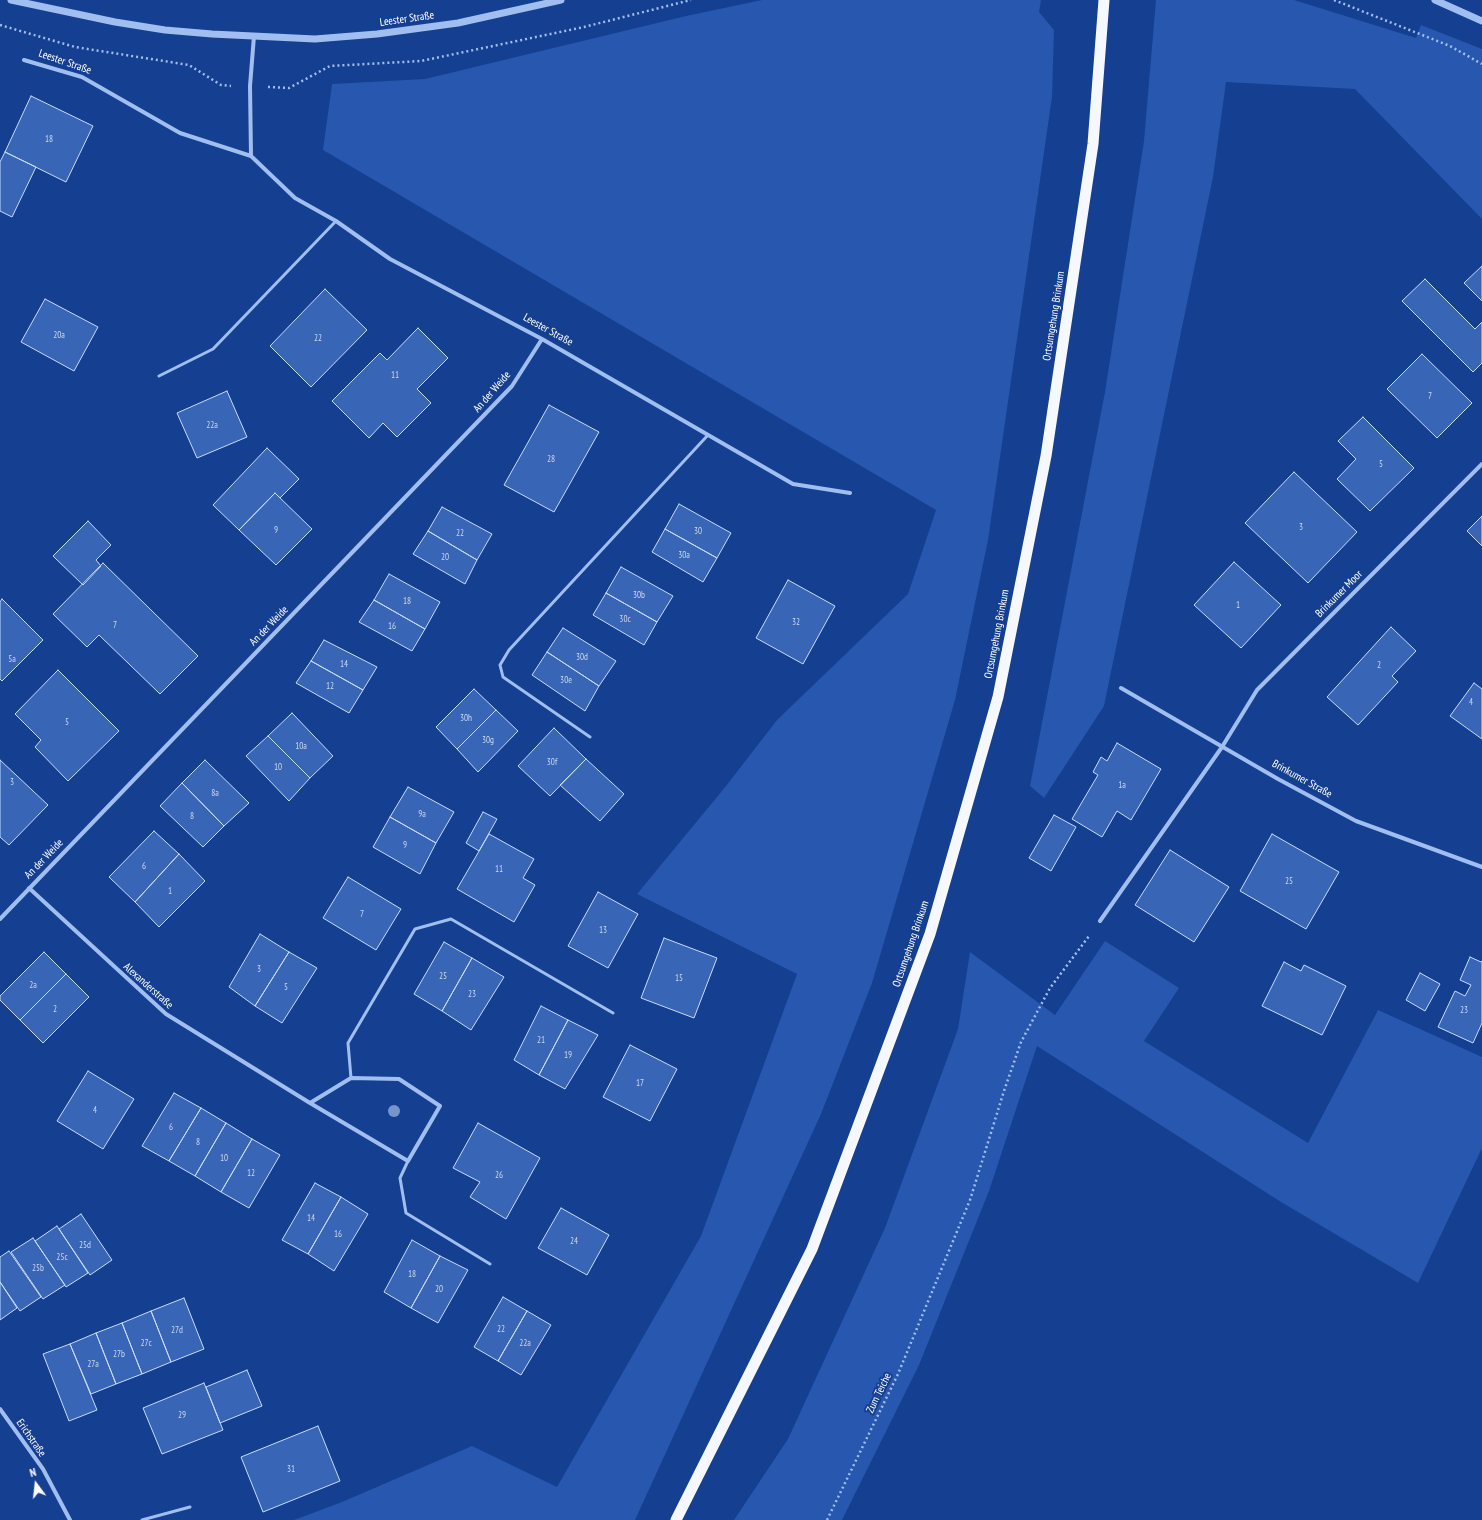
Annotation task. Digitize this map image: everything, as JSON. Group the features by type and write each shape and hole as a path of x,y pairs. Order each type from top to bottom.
{"highway":[{"name":"Ortsumgehung Brinkum","path":"676,1520 812,1249 930,934 998,696 1049,432 1093,144 1104,0"}],"street":[{"name":"Leester Straße","path":"11,0 116,22 165,30 315,39 377,34 458,24 561,0"},
{"path":"1435,0 1482,21"},
{"path":"251,156 250,86 254,36"},
{"name":"Leester Straße","path":"24,60 82,77 180,133 251,156 295,198 336,221 390,259 542,339 793,484 850,493"},
{"name":"An der Weide","path":"0,919 512,386 542,339"},
{"name":"Brinkumer Moor","path":"1100,921 1222,747 1258,690 1482,464"},
{"name":"Brinkumer Straße","path":"1121,688 1278,779 1356,821 1482,867"},
{"name":"Alexanderstraße","path":"29,888 166,1014 310,1103 408,1161"},
{"path":"310,1103 351,1078 399,1080 440,1106 408,1161"},
{"name":"Erichstraße","path":"0,1409 42,1469 70,1520"}],"lane":[{"path":"159,376 213,349 336,221"},
{"path":"590,737 503,677 500,664 509,650 708,435"},
{"path":"351,1078 348,1043 415,929 451,919 613,1013"},
{"path":"408,1161 400,1178 406,1213 490,1264"},
{"path":"142,1520 190,1507"}],"path":[{"path":"0,26 75,47 189,66 221,85 289,88 330,66 421,61 584,27 691,0"},
{"path":"1334,0 1450,46 1482,64"},
{"name":"Zum Teiche","path":"827,1520 898,1374 970,1200 1021,1042 1050,988 1100,921"}],"shaded area":[{"path":"762,0 1041,0 1039,12 1054,30 1052,97 988,540 955,700 872,983 821,1114 635,1520 294,1520 342,1502 472,1446 557,1487 701,1236 797,974 637,894 726,786 777,720 908,594 936,510 323,150 332,84 425,79 686,16"},
{"path":"1156,0 1294,0 1416,38 1421,25 1482,49 1482,219 1355,89 1226,82 1213,177 1104,706 1044,798 1030,786 1105,392 1144,141"},
{"path":"1105,941 1179,988 1144,1041 1308,1143 1378,1010 1482,1057 1482,1148 1418,1283 1281,1202 1037,1046 989,1191 919,1365 842,1520 734,1520 788,1439 885,1228 958,1029 970,952 1055,1015"}],"building":[{"path":"31,96 93,126 66,182 5,152"},
{"path":"5,152 36,167 12,217 0,211 0,162"},
{"path":"1482,266 1482,301 1464,283"},
{"path":"1425,279 1475,329 1482,322 1482,363 1473,372 1402,301"},
{"path":"325,289 367,330 311,387 270,346"},
{"path":"45,299 98,327 74,371 21,342"},
{"path":"418,328 448,358 417,389 431,403 397,437 383,423 369,438 332,401 380,353 387,360"},
{"path":"1422,354 1472,403 1437,438 1387,389"},
{"path":"227,391 247,437 197,458 177,413"},
{"path":"549,405 599,432 554,512 504,485"},
{"path":"1363,417 1414,468 1370,511 1337,479 1356,459 1338,441"},
{"path":"267,448 299,479 280,498 275,493 239,530 213,505"},
{"path":"1294,472 1357,532 1308,583 1245,523"},
{"path":"275,493 312,529 276,565 239,530"},
{"path":"679,504 731,533 717,558 665,529"},
{"path":"442,507 492,534 477,560 428,531"},
{"path":"1482,516 1482,546 1467,531"},
{"path":"88,521 111,545 96,560 101,566 83,585 53,556"},
{"path":"665,529 717,558 703,582 652,552"},
{"path":"428,531 477,560 465,584 413,554"},
{"path":"1234,562 1281,605 1241,648 1194,605"},
{"path":"103,563 198,656 160,694 99,635 87,647 53,614"},
{"path":"621,567 673,596 657,622 606,593"},
{"path":"389,574 440,602 425,629 374,600"},
{"path":"788,580 835,606 803,664 756,638"},
{"path":"606,593 657,622 644,645 593,615"},
{"path":"2,599 43,640 2,681 0,679 0,602"},
{"path":"374,600 425,629 412,651 359,622"},
{"path":"1391,627 1416,651 1392,676 1398,682 1358,725 1327,697"},
{"path":"563,628 616,661 599,686 547,652"},
{"path":"324,640 377,667 363,690 311,661"},
{"path":"547,652 599,686 585,711 532,675"},
{"path":"311,661 363,690 349,713 296,683"},
{"path":"58,670 119,731 68,781 35,747 41,740 15,714"},
{"path":"1474,683 1482,689 1482,739 1450,716"},
{"path":"474,689 496,710 457,749 436,727"},
{"path":"496,710 518,731 478,772 457,749"},
{"path":"292,713 333,756 310,778 268,736"},
{"path":"554,728 586,759 550,796 518,766"},
{"path":"268,736 310,778 289,801 246,756"},
{"path":"1117,743 1161,769 1131,820 1117,811 1102,837 1072,819 1098,775 1093,772 1101,757 1107,761"},
{"path":"586,759 624,794 600,821 560,785"},
{"path":"0,760 48,805 9,845 0,837"},
{"path":"205,760 249,803 224,826 182,783"},
{"path":"182,783 224,826 203,847 160,806"},
{"path":"408,787 454,812 436,843 390,817"},
{"path":"483,812 497,819 479,851 466,843"},
{"path":"1054,815 1076,827 1051,871 1029,858"},
{"path":"390,817 436,843 420,874 373,847"},
{"path":"154,831 179,854 135,902 109,877"},
{"path":"489,834 534,859 523,878 535,885 514,922 457,889"},
{"path":"1272,834 1339,872 1306,929 1240,891"},
{"path":"1170,850 1229,887 1194,942 1135,905"},
{"path":"179,854 205,881 159,927 135,902"},
{"path":"348,877 401,909 376,950 323,918"},
{"path":"598,892 638,914 608,968 568,946"},
{"path":"260,934 289,952 255,1006 229,987"},
{"path":"664,938 717,958 694,1018 641,998"},
{"path":"444,942 472,958 442,1011 414,994"},
{"path":"44,952 66,974 20,1020 0,1000 0,996"},
{"path":"289,952 317,968 282,1023 255,1006"},
{"path":"1470,957 1481,962 1482,961 1482,1023 1473,1043 1438,1027 1455,991 1465,996 1471,985 1460,980"},
{"path":"472,958 504,977 471,1030 442,1011"},
{"path":"1284,962 1301,971 1304,965 1346,986 1322,1035 1262,1006"},
{"path":"1420,973 1440,984 1425,1011 1406,1000"},
{"path":"66,974 89,997 43,1043 20,1020"},
{"path":"541,1006 568,1020 539,1075 514,1060"},
{"path":"568,1020 598,1035 565,1089 539,1075"},
{"path":"630,1045 677,1069 650,1121 603,1097"},
{"path":"88,1071 134,1099 103,1149 57,1121"},
{"path":"174,1093 201,1108 169,1161 142,1146"},
{"path":"201,1108 226,1123 195,1176 169,1161"},
{"path":"226,1123 252,1139 221,1192 195,1176"},
{"path":"478,1123 540,1158 506,1219 470,1197 480,1182 453,1168"},
{"path":"252,1139 280,1155 249,1208 221,1192"},
{"path":"315,1183 341,1197 308,1254 282,1240"},
{"path":"341,1197 368,1214 334,1271 308,1254"},
{"path":"561,1208 609,1235 587,1275 538,1248"},
{"path":"81,1214 112,1260 90,1275 59,1229"},
{"path":"57,1226 88,1273 66,1287 35,1241"},
{"path":"33,1238 65,1285 43,1299 11,1252"},
{"path":"412,1240 440,1256 411,1308 384,1292"},
{"path":"9,1251 41,1297 20,1311 0,1282 0,1257"},
{"path":"440,1256 468,1270 438,1323 411,1308"},
{"path":"0,1282 17,1308 0,1320"},
{"path":"503,1297 527,1311 498,1361 474,1347"},
{"path":"184,1298 204,1349 171,1362 151,1311"},
{"path":"151,1311 171,1362 142,1374 122,1323"},
{"path":"527,1311 551,1325 521,1375 498,1361"},
{"path":"122,1323 142,1374 116,1384 96,1333"},
{"path":"96,1333 116,1384 91,1394 70,1344"},
{"path":"70,1344 97,1410 69,1421 43,1354"},
{"path":"247,1370 262,1406 220,1423 206,1387"},
{"path":"204,1383 223,1430 162,1454 143,1408"},
{"path":"318,1426 340,1481 263,1512 241,1457"}]}
